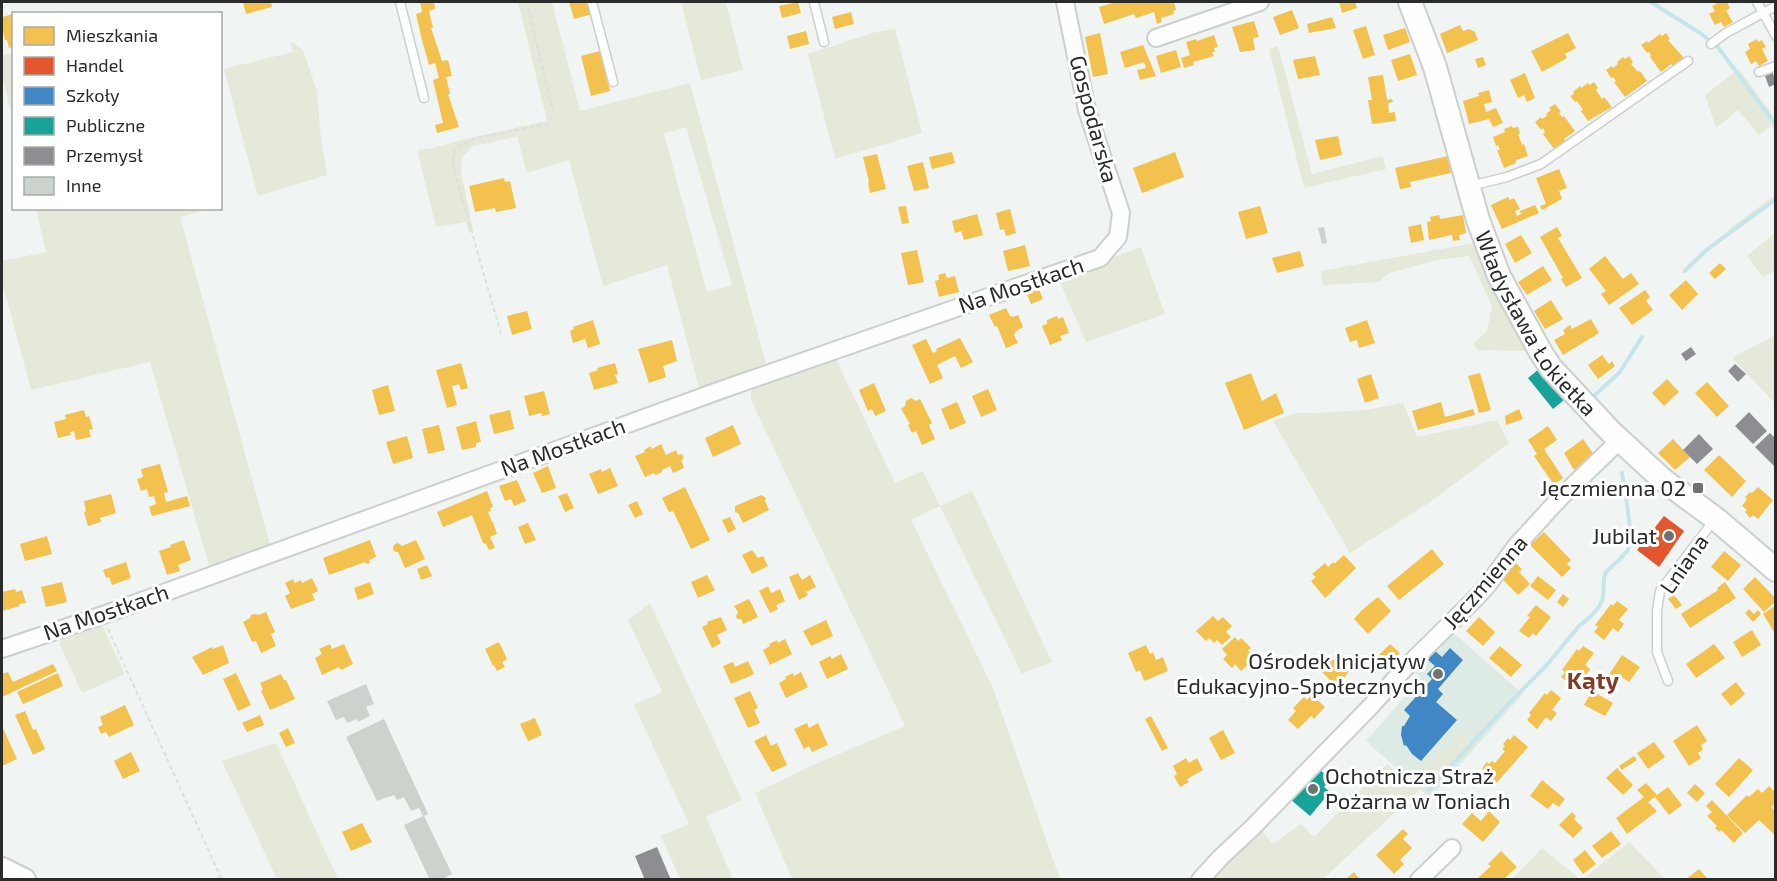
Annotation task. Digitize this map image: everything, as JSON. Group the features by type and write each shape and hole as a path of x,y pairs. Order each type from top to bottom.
{"street":[{"name":"Gospodarska","path":"1065,2 1087,110 1121,213 1118,237"},
{"path":"1156,38 1260,2"},
{"name":"Władysława Łokietka","path":"1410,2 1435,67 1478,220 1499,276 1540,351 1551,368 1594,415 1663,480 1716,519 1776,570"},
{"name":"Na Mostkach","path":"2,649 103,615 710,394 1100,258 1118,237"},
{"name":"Jęczmienna","path":"1200,879 1473,601 1516,546 1560,498 1620,440"},
{"path":"1419,879 1452,848"},
{"path":"2,869 24,879"}],"lane":[{"path":"400,2 424,98"},
{"path":"592,2 613,82"},
{"path":"814,2 824,42"},
{"path":"1757,2 1776,36"},
{"path":"1711,44 1726,33 1776,6"},
{"path":"1469,186 1507,177 1541,164 1688,61"},
{"path":"1759,72 1776,66"},
{"name":"Lniana","path":"1668,681 1657,652 1657,611 1660,591 1716,519"}],"path":[{"path":"501,334 453,160 455,149 476,138 548,124 554,112 527,2"},
{"path":"103,615 112,640 222,879"}],"shaded area":[{"path":"1450,630 1523,694 1430,798 1366,741 1421,678 1412,669"}],"green space":[{"path":"518,2 552,2 580,111 690,83 766,364 699,388 667,265 603,286 569,160 527,173 517,136 472,147 462,157 461,171 473,230 469,232 466,222 436,227 417,150 547,121","holes":["686,127 732,285 707,292 664,134"]},
{"path":"681,2 726,2 743,70 701,80"},
{"path":"895,29 922,133 835,159 808,54 872,33"},
{"path":"290,41 303,50 317,91 321,140 327,175 258,196 224,69 293,52"},
{"path":"1278,46 1312,174 1383,156 1386,169 1304,188 1269,49"},
{"path":"12,54 12,117 2,74 2,56"},
{"path":"1739,69 1775,119 1775,131 1771,126 1759,135 1738,110 1716,128 1705,95"},
{"path":"1775,195 1775,200 1712,248 1685,273 1682,270 1733,226"},
{"path":"36,210 205,210 180,217 271,548 210,569 150,362 31,390 2,281 2,261 46,252"},
{"path":"1775,233 1775,270 1763,277 1747,256"},
{"path":"1479,242 1492,287 1529,351 1478,350 1473,344 1487,331 1492,306 1469,256 1438,260 1389,273 1379,282 1323,285 1321,271"},
{"path":"1141,247 1165,314 1086,342 1058,278"},
{"path":"1775,335 1775,403 1732,358"},
{"path":"833,353 895,483 923,471 940,506 911,520 993,688 1060,879 792,879 755,793 813,765 905,726 751,400 751,388"},
{"path":"1403,403 1417,437 1497,420 1509,443 1427,504 1350,553 1273,421 1297,413 1365,410"},
{"path":"972,491 1052,662 1022,674 940,506"},
{"path":"650,603 742,800 706,817 733,879 680,879 661,836 689,824 634,705 662,692 628,620"},
{"path":"99,619 125,674 82,693 59,643 65,633"},
{"path":"1464,733 1476,746 1417,792 1323,879 1212,880 1258,827 1273,844 1301,824 1314,837 1387,764 1404,778"},
{"path":"276,743 338,879 277,879 222,761"},
{"path":"1629,842 1665,879 1583,879"},
{"path":"1542,848 1580,879 1512,879"}],"building: Mieszkania":[{"path":"243,2 271,2 272,7 246,14"},
{"path":"420,2 434,2 435,9 429,11 433,28 431,28 442,61 448,60 452,76 446,77 450,94 448,94 459,127 437,133 435,125 443,123 433,80 439,78 435,63 429,65 422,40 416,14 422,12"},
{"path":"569,2 589,2 592,14 574,19"},
{"path":"798,2 801,13 782,18 779,6"},
{"path":"1116,2 1174,2 1176,10 1173,11 1174,14 1161,18 1162,22 1157,24 1154,12 1136,18 1134,14 1104,24 1099,7"},
{"path":"1339,2 1355,2 1357,8 1342,13"},
{"path":"1719,2 1727,2 1730,8 1726,11 1733,22 1724,27 1721,22 1715,25 1709,14 1715,11 1712,6"},
{"path":"1292,10 1299,28 1280,35 1273,17"},
{"path":"851,12 854,24 835,29 832,17"},
{"path":"12,14 12,47 9,48 5,40 2,17"},
{"path":"1332,17 1336,28 1309,33 1307,24"},
{"path":"1254,21 1259,37 1253,38 1255,50 1240,52 1232,27"},
{"path":"1460,25 1463,31 1469,29 1475,32 1478,40 1447,53 1440,34"},
{"path":"1366,26 1375,55 1363,59 1353,30"},
{"path":"1405,28 1410,42 1388,50 1383,35"},
{"path":"806,31 809,44 790,49 787,36"},
{"path":"1100,33 1108,74 1093,77 1085,37"},
{"path":"1568,33 1576,48 1565,54 1567,58 1542,72 1531,51"},
{"path":"1666,33 1670,39 1668,40 1684,58 1661,72 1649,52 1647,53 1641,45"},
{"path":"1214,35 1218,47 1214,48 1215,52 1212,52 1214,56 1193,62 1194,65 1184,68 1181,58 1190,55 1186,42"},
{"path":"1757,39 1758,42 1762,40 1766,47 1762,49 1768,61 1759,66 1756,61 1751,64 1745,52 1750,49 1748,44"},
{"path":"1143,45 1156,76 1140,80 1137,70 1146,68 1144,62 1125,68 1120,52"},
{"path":"1176,50 1181,67 1161,73 1156,56"},
{"path":"600,51 610,91 591,96 581,56"},
{"path":"1410,54 1417,75 1398,81 1391,60"},
{"path":"1315,56 1320,75 1298,79 1293,60"},
{"path":"1629,56 1633,62 1631,64 1647,81 1625,97 1614,82 1616,81 1606,70 1612,66 1613,68 1623,57 1625,59"},
{"path":"1483,57 1486,65 1478,68 1475,59"},
{"path":"1525,73 1535,98 1527,102 1524,95 1518,98 1510,80"},
{"path":"1383,75 1387,100 1392,99 1393,102 1388,103 1389,113 1395,112 1396,121 1372,124 1368,100 1372,100 1368,77"},
{"path":"1594,82 1602,99 1604,97 1612,107 1588,121 1577,101 1575,102 1570,96 1580,86 1581,88"},
{"path":"1489,90 1492,102 1484,104 1486,112 1496,108 1503,123 1493,127 1489,119 1469,124 1463,101"},
{"path":"1555,104 1561,112 1559,113 1575,131 1554,149 1543,134 1545,132 1543,128 1541,130 1535,122 1547,116 1546,114 1551,110 1549,108"},
{"path":"1512,126 1513,128 1518,127 1520,134 1518,134 1528,156 1504,168 1497,150 1500,150 1493,137"},
{"path":"1338,136 1342,155 1320,160 1315,140"},
{"path":"952,152 955,163 932,169 929,157"},
{"path":"1175,152 1184,177 1142,193 1133,168"},
{"path":"877,154 886,189 870,193 863,157"},
{"path":"1448,156 1451,173 1410,182 1411,187 1400,189 1395,168"},
{"path":"923,162 929,188 914,191 907,166"},
{"path":"1559,169 1567,188 1559,191 1562,199 1542,210 1540,206 1546,204 1536,178"},
{"path":"504,178 505,182 510,181 516,208 496,212 495,208 475,212 469,186"},
{"path":"1508,197 1510,200 1514,198 1520,209 1515,211 1517,216 1521,214 1520,211 1535,205 1539,213 1502,229 1491,205"},
{"path":"906,206 909,223 902,224 898,207"},
{"path":"1260,206 1268,233 1246,239 1238,212"},
{"path":"1010,209 1016,233 1006,236 1004,229 1000,230 996,213"},
{"path":"977,214 983,235 964,240 961,231 955,233 952,221"},
{"path":"1439,215 1440,219 1463,215 1466,233 1459,235 1460,240 1453,241 1452,235 1429,240 1427,222 1431,221 1430,217"},
{"path":"1421,224 1424,240 1411,243 1408,227"},
{"path":"1557,227 1562,236 1558,238 1582,278 1566,287 1540,237"},
{"path":"1521,235 1532,253 1515,263 1505,244"},
{"path":"1025,245 1030,266 1008,271 1003,251"},
{"path":"917,250 924,282 908,285 901,253"},
{"path":"1300,251 1304,266 1277,273 1272,258"},
{"path":"1605,256 1623,279 1631,273 1639,284 1609,305 1601,294 1606,291 1589,269"},
{"path":"1720,263 1726,269 1715,279 1709,273"},
{"path":"1543,266 1552,280 1527,295 1518,282"},
{"path":"945,273 947,278 955,276 959,292 939,297 935,281 939,280 938,275"},
{"path":"1686,280 1698,294 1682,310 1669,295"},
{"path":"1038,287 1043,299 1031,304 1026,292"},
{"path":"1645,290 1650,297 1646,301 1653,310 1632,325 1619,308"},
{"path":"1551,300 1563,319 1545,329 1534,311"},
{"path":"1006,308 1010,316 1018,315 1023,327 1014,335 1018,343 1006,348 997,326 995,327 989,315"},
{"path":"527,311 532,329 512,335 507,316"},
{"path":"1057,316 1058,319 1063,317 1069,333 1060,336 1062,340 1050,345 1042,326 1047,324 1047,320"},
{"path":"1591,319 1599,333 1563,355 1554,340 1565,334 1563,330 1570,325 1572,329"},
{"path":"593,320 600,344 588,348 585,339 573,343 570,331 574,329 573,327"},
{"path":"1367,320 1375,343 1359,348 1357,340 1350,342 1345,328"},
{"path":"960,338 973,362 961,368 955,356 937,365 943,378 930,384 912,345 926,339 933,353 937,351 936,349"},
{"path":"672,340 677,361 663,366 666,377 649,383 638,349"},
{"path":"1602,355 1609,364 1612,361 1615,366 1598,379 1588,365"},
{"path":"461,363 468,388 461,390 459,384 452,386 457,405 447,408 436,370"},
{"path":"615,363 618,383 594,390 589,373"},
{"path":"1251,373 1262,401 1276,393 1284,413 1244,430 1225,383"},
{"path":"1480,373 1491,410 1479,413 1468,376"},
{"path":"1371,374 1379,398 1365,403 1357,379"},
{"path":"1667,379 1679,392 1664,406 1652,393"},
{"path":"1707,382 1729,406 1717,417 1695,393"},
{"path":"874,383 886,411 875,416 872,409 868,411 859,390"},
{"path":"388,385 395,411 379,415 372,390"},
{"path":"988,389 997,410 981,417 972,396"},
{"path":"544,391 550,414 542,416 541,413 529,416 524,396"},
{"path":"911,398 916,401 920,399 932,423 929,425 935,439 922,445 916,431 912,433 908,425 910,424 901,409"},
{"path":"957,402 966,423 950,430 941,409"},
{"path":"1441,402 1445,417 1473,409 1475,415 1418,430 1412,411"},
{"path":"1519,409 1523,419 1506,425 1505,416"},
{"path":"84,410 86,417 89,416 93,429 89,430 91,437 76,440 74,431 70,432 71,435 58,438 54,422 66,419 65,415"},
{"path":"510,410 514,429 494,434 489,415"},
{"path":"476,421 481,442 476,443 476,447 462,450 456,427"},
{"path":"439,425 445,450 428,454 422,429"},
{"path":"733,425 741,444 713,457 705,438"},
{"path":"1548,426 1557,440 1544,449 1563,478 1554,485 1534,456 1537,454 1528,440"},
{"path":"407,436 413,458 393,464 386,442"},
{"path":"1583,439 1594,455 1574,470 1564,453"},
{"path":"1673,439 1690,457 1675,470 1658,453"},
{"path":"661,444 666,455 676,450 678,455 682,454 684,458 681,460 684,468 673,473 670,466 656,475 654,473 645,477 635,456 645,452 644,450 651,446 652,449"},
{"path":"1719,455 1746,481 1732,497 1704,470"},
{"path":"160,464 168,492 164,493 166,502 187,496 190,506 152,516 149,507 156,504 154,496 149,497 147,489 141,491 137,479 143,477 141,469"},
{"path":"548,466 556,488 542,493 533,473"},
{"path":"610,468 618,486 598,494 589,474"},
{"path":"517,480 526,501 514,506 511,499 505,501 499,486"},
{"path":"685,487 710,540 691,549 673,511 669,512 662,498"},
{"path":"1758,487 1773,500 1758,519 1753,515 1750,518 1745,512 1747,510 1742,506 1747,499 1745,497"},
{"path":"487,491 493,507 488,512 497,534 490,537 495,548 489,550 483,543 472,515 443,527 437,512"},
{"path":"567,493 574,508 565,512 558,496"},
{"path":"111,494 116,513 100,518 101,522 88,526 84,501"},
{"path":"761,495 766,498 769,510 743,523 738,513 735,512 735,506"},
{"path":"637,501 643,514 635,518 628,505"},
{"path":"730,517 736,529 728,533 722,520"},
{"path":"528,523 536,540 525,544 518,527"},
{"path":"1544,532 1571,560 1567,564 1571,568 1562,577 1530,545"},
{"path":"47,536 52,554 25,561 20,544"},
{"path":"184,540 191,560 178,565 180,571 167,575 159,551"},
{"path":"370,540 376,557 369,560 370,563 365,562 329,575 323,558"},
{"path":"416,540 425,559 405,568 398,552 393,550 393,547 398,543 402,546"},
{"path":"1432,549 1444,564 1399,600 1387,586"},
{"path":"752,550 758,558 763,556 768,566 752,574 742,555"},
{"path":"1724,551 1741,565 1728,581 1711,567"},
{"path":"1344,555 1356,568 1325,598 1311,581 1316,577 1312,574 1325,563 1328,567"},
{"path":"126,562 131,578 112,585 103,570"},
{"path":"1516,563 1522,569 1519,572 1530,584 1518,595 1501,578"},
{"path":"427,565 432,576 421,580 417,569"},
{"path":"798,573 802,580 810,575 816,587 806,592 808,595 799,600 789,577"},
{"path":"707,575 715,590 698,598 691,582"},
{"path":"1538,576 1556,590 1548,600 1530,586"},
{"path":"1755,577 1776,599 1764,612 1743,589"},
{"path":"312,578 318,591 312,594 315,600 291,609 285,596 290,593 285,583 293,579 295,583 301,580 302,583"},
{"path":"62,582 67,602 46,607 41,587"},
{"path":"370,582 374,594 358,600 354,588"},
{"path":"1725,582 1736,598 1690,628 1681,614 1718,590 1717,588"},
{"path":"768,586 771,593 780,589 785,601 776,605 778,609 770,613 759,591"},
{"path":"15,589 16,592 22,590 26,603 2,611 2,592"},
{"path":"1563,594 1569,599 1563,607 1557,602"},
{"path":"1674,595 1682,605 1676,609 1668,599"},
{"path":"1378,597 1391,611 1368,634 1354,619"},
{"path":"749,599 758,617 743,624 741,619 737,619 738,612 734,606"},
{"path":"1617,601 1628,609 1619,620 1624,624 1618,632 1613,628 1604,640 1594,632 1598,627 1595,625 1611,604 1613,606"},
{"path":"1536,605 1551,617 1536,636 1533,633 1529,638 1519,631"},
{"path":"1776,605 1776,635 1763,614"},
{"path":"1749,609 1754,614 1758,610 1761,614 1753,622 1745,613"},
{"path":"266,612 275,632 271,634 276,646 261,653 256,641 252,642 243,622 251,615"},
{"path":"1213,616 1218,621 1223,617 1232,626 1226,632 1231,637 1222,645 1217,640 1214,643 1209,638 1206,641 1196,631"},
{"path":"721,617 727,630 717,635 721,643 712,648 702,627 708,624 707,622"},
{"path":"1479,617 1495,632 1483,646 1466,631"},
{"path":"826,620 833,636 811,646 803,631"},
{"path":"1752,630 1761,645 1742,657 1733,642"},
{"path":"1235,637 1238,641 1241,638 1251,648 1248,650 1255,658 1241,671 1235,664 1232,668 1223,659 1227,655 1222,649"},
{"path":"785,639 792,654 770,665 763,650 777,640 778,643"},
{"path":"499,642 507,659 502,662 505,667 497,671 485,649"},
{"path":"330,644 332,649 344,644 353,664 341,670 339,667 322,675 315,658 322,654 319,649"},
{"path":"1390,644 1400,653 1387,665 1378,656"},
{"path":"1714,644 1725,658 1696,678 1686,664"},
{"path":"223,645 229,663 203,675 192,657 212,647 213,649"},
{"path":"1146,645 1150,654 1153,652 1156,660 1163,657 1168,671 1144,681 1140,670 1136,672 1128,653"},
{"path":"1500,646 1522,665 1511,677 1489,658"},
{"path":"1583,646 1594,653 1585,665 1590,669 1585,676 1580,673 1571,685 1561,677 1565,672 1562,670 1577,649 1579,651"},
{"path":"841,654 848,669 827,679 819,662 830,656 832,659"},
{"path":"1622,655 1640,667 1629,682 1620,676 1613,688 1604,682"},
{"path":"1330,656 1337,663 1343,657 1352,667 1342,681 1347,687 1338,696 1327,685 1331,681 1318,668"},
{"path":"748,661 754,674 731,684 723,666 733,662 735,667"},
{"path":"53,664 57,671 2,697 2,674 8,672 13,682"},
{"path":"801,672 808,687 786,698 779,683 793,673 794,676"},
{"path":"58,673 63,686 23,704 17,692"},
{"path":"236,673 251,705 238,711 223,679"},
{"path":"281,674 295,699 270,710 261,691 263,690 260,683"},
{"path":"1736,682 1745,694 1731,706 1721,694"},
{"path":"1551,690 1561,698 1552,710 1557,713 1551,721 1546,717 1537,729 1527,720 1531,715 1529,713 1545,693 1547,695"},
{"path":"750,691 758,708 754,710 760,723 748,728 734,698"},
{"path":"1592,691 1613,703 1605,716 1584,705"},
{"path":"1312,695 1325,707 1314,719 1311,716 1298,729 1288,720 1296,711 1293,708 1304,697 1307,700"},
{"path":"125,705 134,725 109,737 106,732 101,734 98,727 103,725 100,717"},
{"path":"25,711 45,749 33,755 15,715"},
{"path":"260,715 264,725 247,732 242,723"},
{"path":"1151,716 1168,748 1162,751 1145,719"},
{"path":"535,718 542,735 528,741 520,724"},
{"path":"807,723 809,728 818,723 828,745 812,752 809,746 804,749 794,729"},
{"path":"1697,725 1707,741 1701,745 1703,749 1698,753 1701,758 1689,766 1673,741"},
{"path":"2,726 17,759 2,766"},
{"path":"288,728 295,743 286,747 279,733"},
{"path":"1223,730 1235,753 1221,760 1209,738"},
{"path":"766,735 771,746 777,743 787,765 772,772 754,741"},
{"path":"1514,735 1528,747 1493,787 1479,775 1487,762 1495,763 1505,751 1502,749 1505,746 1503,744"},
{"path":"1654,742 1665,757 1648,769 1637,753"},
{"path":"131,752 140,771 123,779 114,761"},
{"path":"1634,756 1637,760 1622,770 1619,766"},
{"path":"1186,758 1189,763 1197,758 1203,770 1187,779 1189,782 1180,787 1174,776 1177,774 1173,766"},
{"path":"1739,758 1753,770 1729,797 1715,784"},
{"path":"1617,768 1633,785 1623,795 1606,778"},
{"path":"1542,780 1565,799 1559,807 1553,803 1548,809 1530,796"},
{"path":"1646,783 1657,795 1668,787 1682,805 1669,815 1655,797 1648,802 1657,811 1627,834 1616,818 1644,797 1637,790"},
{"path":"1695,784 1705,793 1697,802 1687,793"},
{"path":"1769,786 1776,793 1776,803 1771,807 1776,811 1776,836 1759,820 1745,833 1727,815 1747,795 1749,797 1758,789 1762,793"},
{"path":"1712,800 1743,833 1734,843 1721,830 1719,832 1715,828 1717,826 1707,816 1712,812 1706,806"},
{"path":"1489,811 1500,822 1483,842 1462,824 1472,813 1481,821"},
{"path":"1572,812 1576,816 1574,819 1583,828 1573,838 1559,825"},
{"path":"362,823 372,842 351,851 342,832"},
{"path":"1403,829 1408,834 1403,839 1412,848 1400,860 1404,864 1394,874 1376,855"},
{"path":"1611,831 1621,844 1602,858 1592,846"},
{"path":"1585,850 1596,864 1583,874 1573,860"},
{"path":"1501,851 1517,867 1504,879 1477,879 1491,866 1488,864"},
{"path":"1699,869 1708,879 1686,879"},
{"path":"1354,872 1358,877 1363,879 1346,879"}],"building: Handel":[{"path":"1664,516 1684,531 1659,567 1637,550"}],"building: Szkoły":[{"path":"1450,648 1463,660 1438,689 1443,694 1436,702 1457,720 1421,761 1406,745 1404,746 1401,735 1402,726 1410,716 1404,710 1432,679 1427,674 1435,666 1428,660 1435,651 1442,657"}],"building: Publiczne":[{"path":"1539,369 1564,400 1553,409 1528,378"},
{"name":"Ochotnicza Straż Pożarna w Toniach","path":"1316,766 1330,779 1324,787 1330,792 1310,816 1290,799"}],"building: Przemysł":[{"path":"1773,73 1776,84 1769,87 1765,76"},
{"path":"1691,347 1696,354 1686,361 1681,354"},
{"path":"1735,364 1746,374 1738,382 1728,371"},
{"path":"1749,412 1767,431 1753,444 1735,426"},
{"path":"1770,433 1776,439 1776,468 1755,447"},
{"path":"1699,434 1713,449 1697,464 1683,450"},
{"path":"657,847 671,880 645,880 635,856"}],"building: Inne":[{"path":"1324,227 1327,243 1322,244 1318,228"},
{"path":"366,684 374,704 366,707 370,716 358,722 357,719 347,723 344,717 336,720 327,701"},
{"path":"384,719 428,814 424,816 452,874 440,880 430,880 404,825 423,816 419,808 411,811 404,797 397,800 394,795 377,801 346,737"}],"waterway":[{"path":"1651,2 1717,46 1776,125"},
{"path":"1685,271 1705,251 1776,199"},
{"path":"1595,395 1620,372 1642,337"},
{"path":"1429,790 1599,607 1603,598 1606,572 1628,550 1631,537 1622,473"}],"place":[{"name":"Jęczmienna 02","path":"1698,488"},
{"name":"Jubilat","path":"1669,536"},
{"name":"Ośrodek Inicjatyw Edukacyjno-Społecznych","path":"1438,674"},
{"name":"Ochotnicza Straż Pożarna w Toniach","path":"1313,789"}],"district":[{"name":"Kąty","path":"1593,681"}]}
